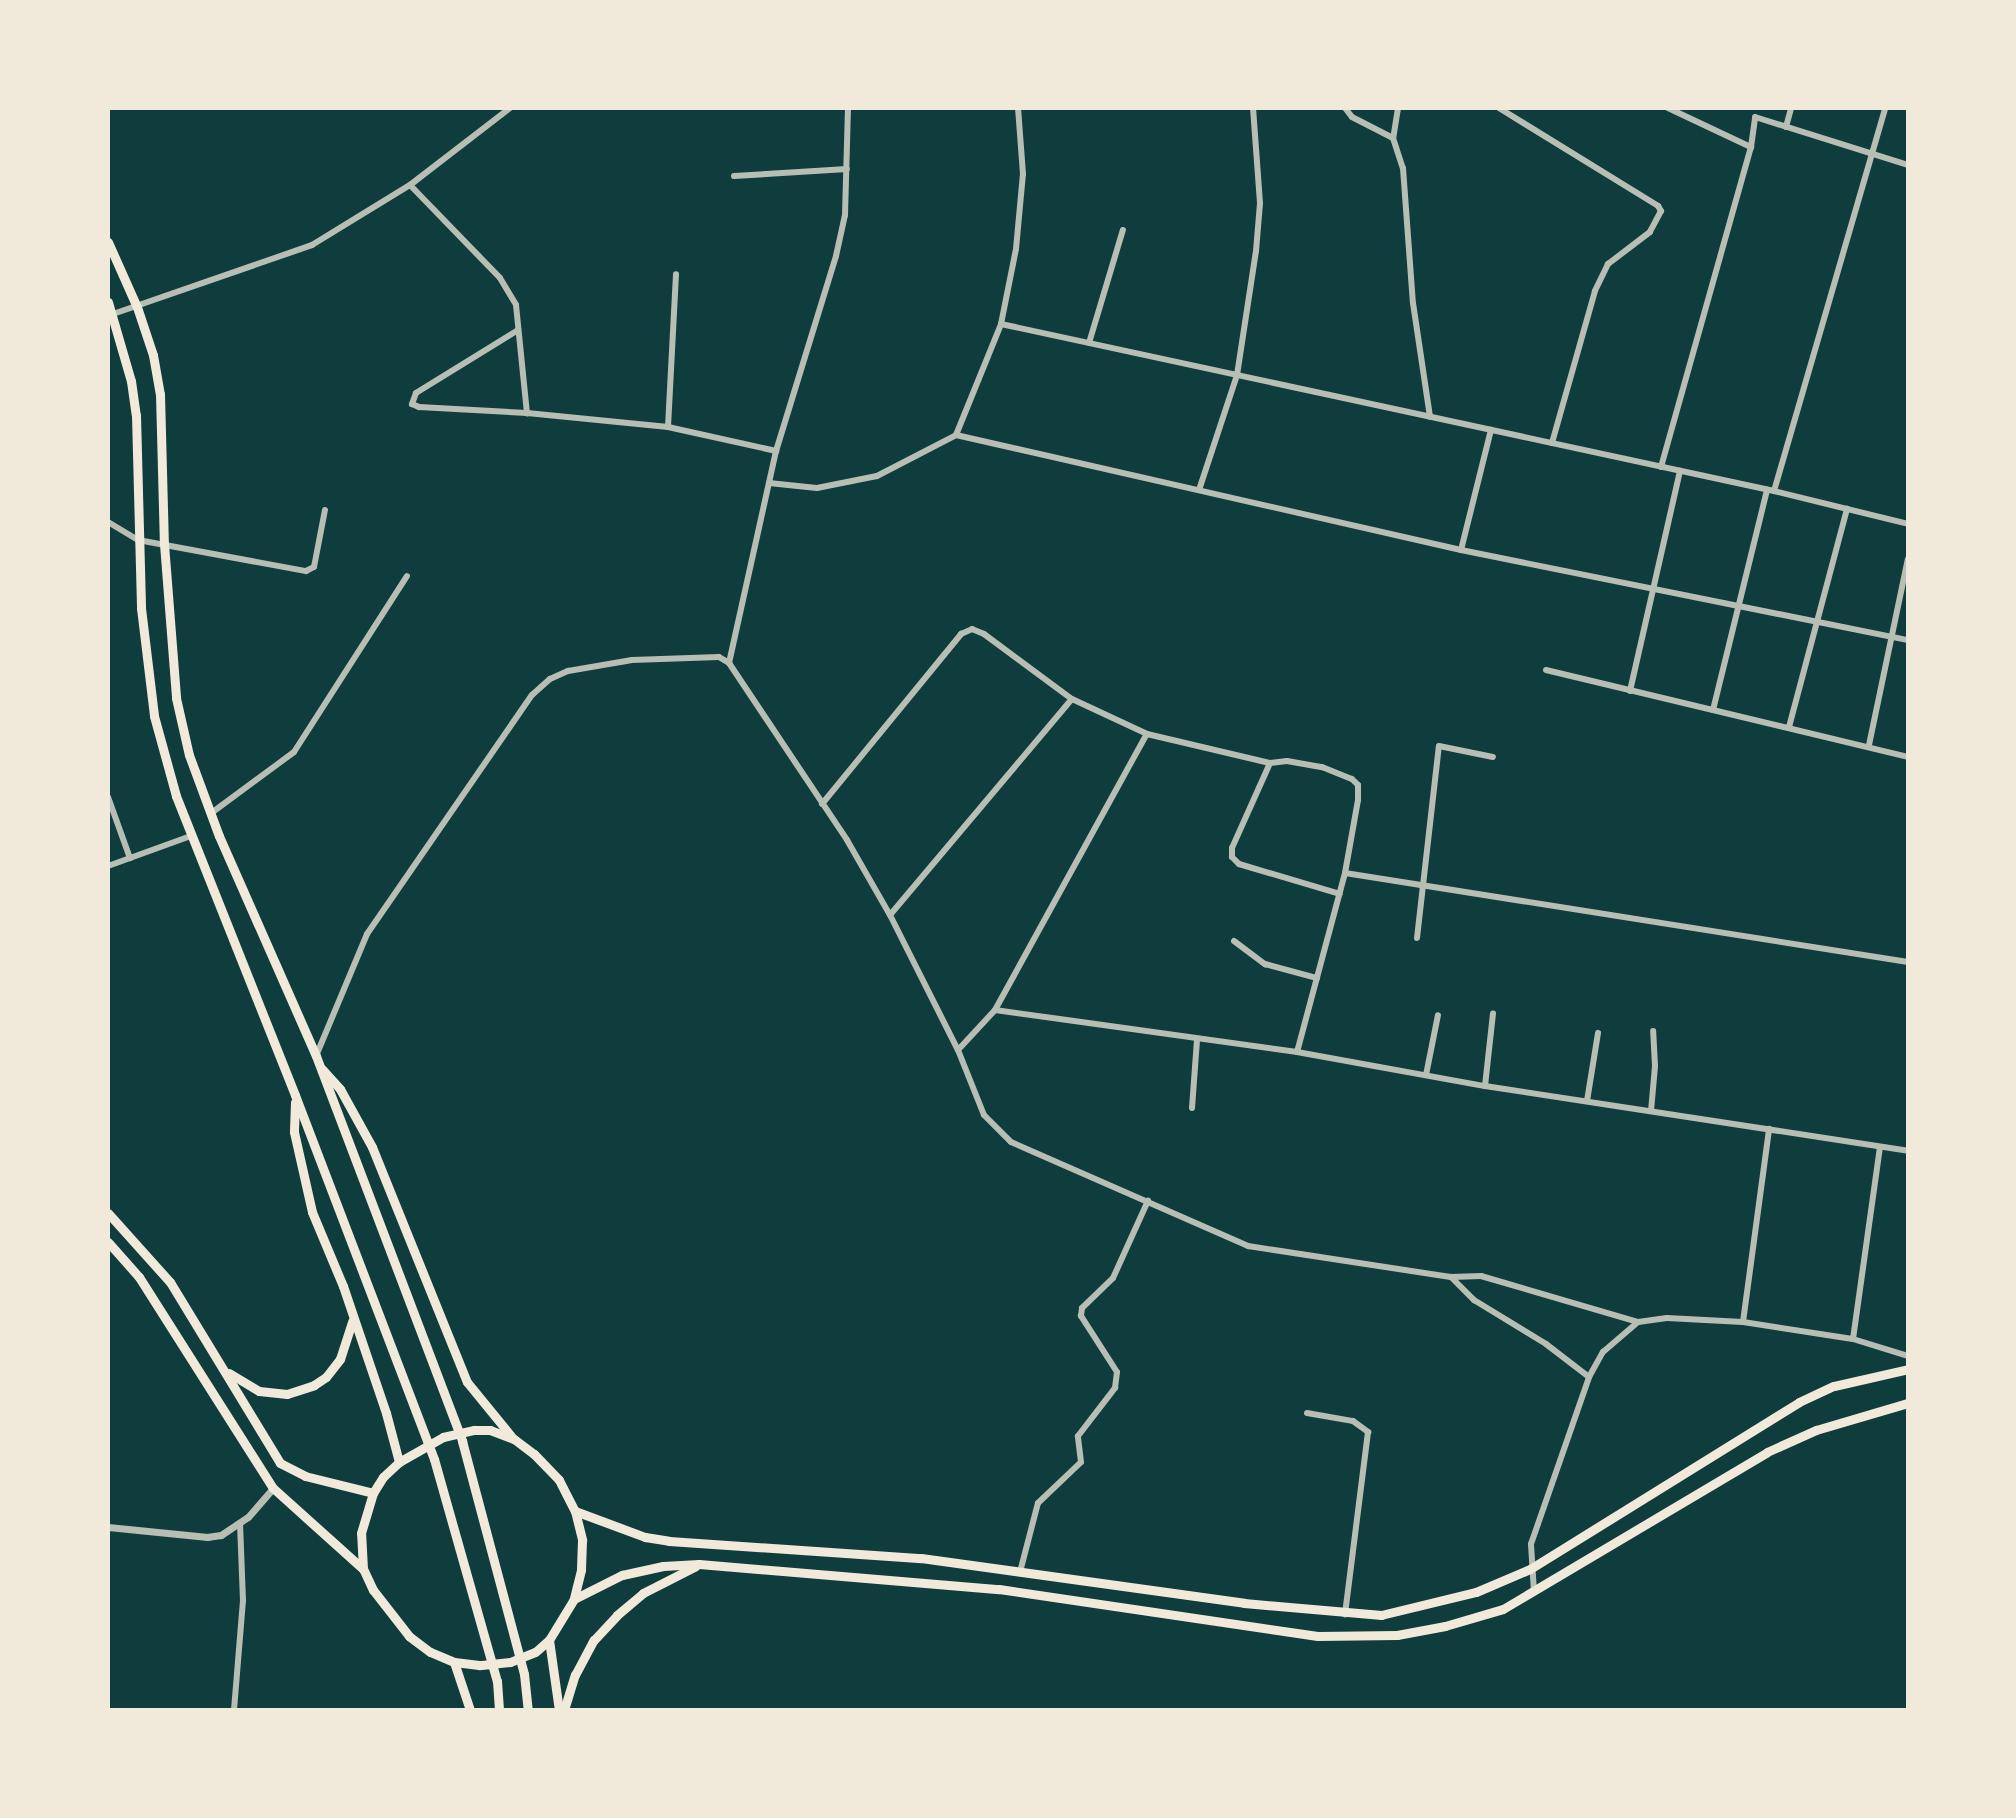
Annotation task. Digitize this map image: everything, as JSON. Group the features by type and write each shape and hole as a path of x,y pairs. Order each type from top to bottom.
{"main road":[{"path":"108,242 137,307 153,355 160,394 164,544 176,698 189,755 210,814 317,1060 462,1441 524,1674 528,1710"},
{"path":"108,302 136,415 141,608 154,716 191,836 295,1095 434,1459 497,1681 499,1710"},
{"path":"317,1060 340,1089 372,1147 467,1382 492,1417 559,1480 575,1511 582,1540 581,1570 574,1599 549,1640 535,1652 510,1662 479,1665 454,1662 430,1652 409,1636 373,1590 363,1569 361,1533 373,1493 383,1477 414,1451 443,1437 474,1430 490,1430 514,1439"},
{"path":"295,1095 294,1132 303,1182 353,1317 399,1462"},
{"path":"108,1213 170,1282 226,1371 265,1444 280,1463 305,1476 373,1493"},
{"path":"108,1242 139,1277 273,1488 363,1569"},
{"path":"226,1371 259,1391 287,1394 314,1385 326,1377 340,1359 353,1317"},
{"path":"575,1511 634,1533 669,1541 811,1548 1345,1615 1381,1615 1436,1604 1530,1569 1799,1402 1834,1386 1908,1369"},
{"path":"574,1599 622,1575 663,1566 699,1564 999,1589 1318,1636 1397,1635 1445,1626 1503,1609 1767,1452 1816,1430 1908,1403"},
{"path":"562,1710 575,1675 594,1640 617,1615 643,1593 699,1564"},
{"path":"549,1640 562,1710"},
{"path":"454,1662 470,1710"}],"street":[{"path":"113,314 312,245 410,185 510,108"},
{"path":"729,663 776,451 836,256 845,215 848,108"},
{"path":"956,435 1001,324 1016,249 1023,174 1018,108"},
{"path":"1199,490 1237,375 1256,251 1260,203 1253,108"},
{"path":"1345,108 1352,117 1393,138"},
{"path":"1398,108 1393,138 1403,168 1414,316 1430,417"},
{"path":"1499,108 1658,206 1661,211 1650,232 1608,264 1595,291 1552,443"},
{"path":"1668,108 1751,147"},
{"path":"1661,467 1751,147 1755,117 1751,108"},
{"path":"1786,127 1791,108"},
{"path":"1713,710 1771,490 1885,108"},
{"path":"1755,117 1908,165"},
{"path":"734,176 847,169"},
{"path":"410,185 500,278 516,305 527,413"},
{"path":"1089,343 1123,230"},
{"path":"668,427 676,274"},
{"path":"1001,324 1771,490 1908,524"},
{"path":"518,330 411,399 419,407 527,413 668,427 776,451"},
{"path":"1461,550 1491,430"},
{"path":"769,483 817,488 877,476 956,435 1461,550 1908,640"},
{"path":"1630,691 1680,471"},
{"path":"1789,727 1847,509"},
{"path":"108,522 138,540 306,571 314,567 325,510"},
{"path":"1869,745 1908,559"},
{"path":"210,814 294,752 407,576"},
{"path":"822,804 961,634 972,629 984,634 1072,699 1147,734 1270,763 1287,761 1322,767 1352,779 1358,785 1345,873 1297,1052"},
{"path":"317,1060 367,934 532,695 550,679 568,671 632,660 705,655 729,663 822,804 890,915 958,1050 984,1115 1011,1142 1248,1246 1451,1277 1481,1276 1638,1322 1667,1318 1743,1322 1853,1339 1908,1356"},
{"path":"1546,670 1869,745 1908,757"},
{"path":"890,915 1072,699"},
{"path":"958,1050 995,1010 1147,734"},
{"path":"1417,938 1439,746 1493,757"},
{"path":"1270,763 1232,848 1232,857 1239,864 1340,894"},
{"path":"108,797 130,858"},
{"path":"108,866 191,836"},
{"path":"1345,873 1908,962"},
{"path":"1234,941 1265,964 1317,978"},
{"path":"995,1010 1297,1052 1485,1086 1908,1151"},
{"path":"1485,1086 1493,1013"},
{"path":"1426,1075 1438,1015"},
{"path":"1651,1111 1655,1066 1653,1031"},
{"path":"1587,1101 1598,1033"},
{"path":"1192,1108 1197,1040"},
{"path":"1743,1322 1769,1129"},
{"path":"1853,1339 1880,1148"},
{"path":"1020,1572 1038,1503 1081,1462 1078,1436 1115,1388 1117,1372 1081,1316 1082,1308 1113,1278 1148,1201"},
{"path":"1451,1277 1474,1300 1546,1344 1589,1377"},
{"path":"1534,1592 1530,1569 1531,1544 1589,1377 1603,1352 1638,1322"},
{"path":"1307,1413 1353,1421 1368,1432 1345,1615"},
{"path":"108,1527 207,1537 221,1535 240,1523 273,1488"},
{"path":"234,1710 243,1601 240,1523"}]}
